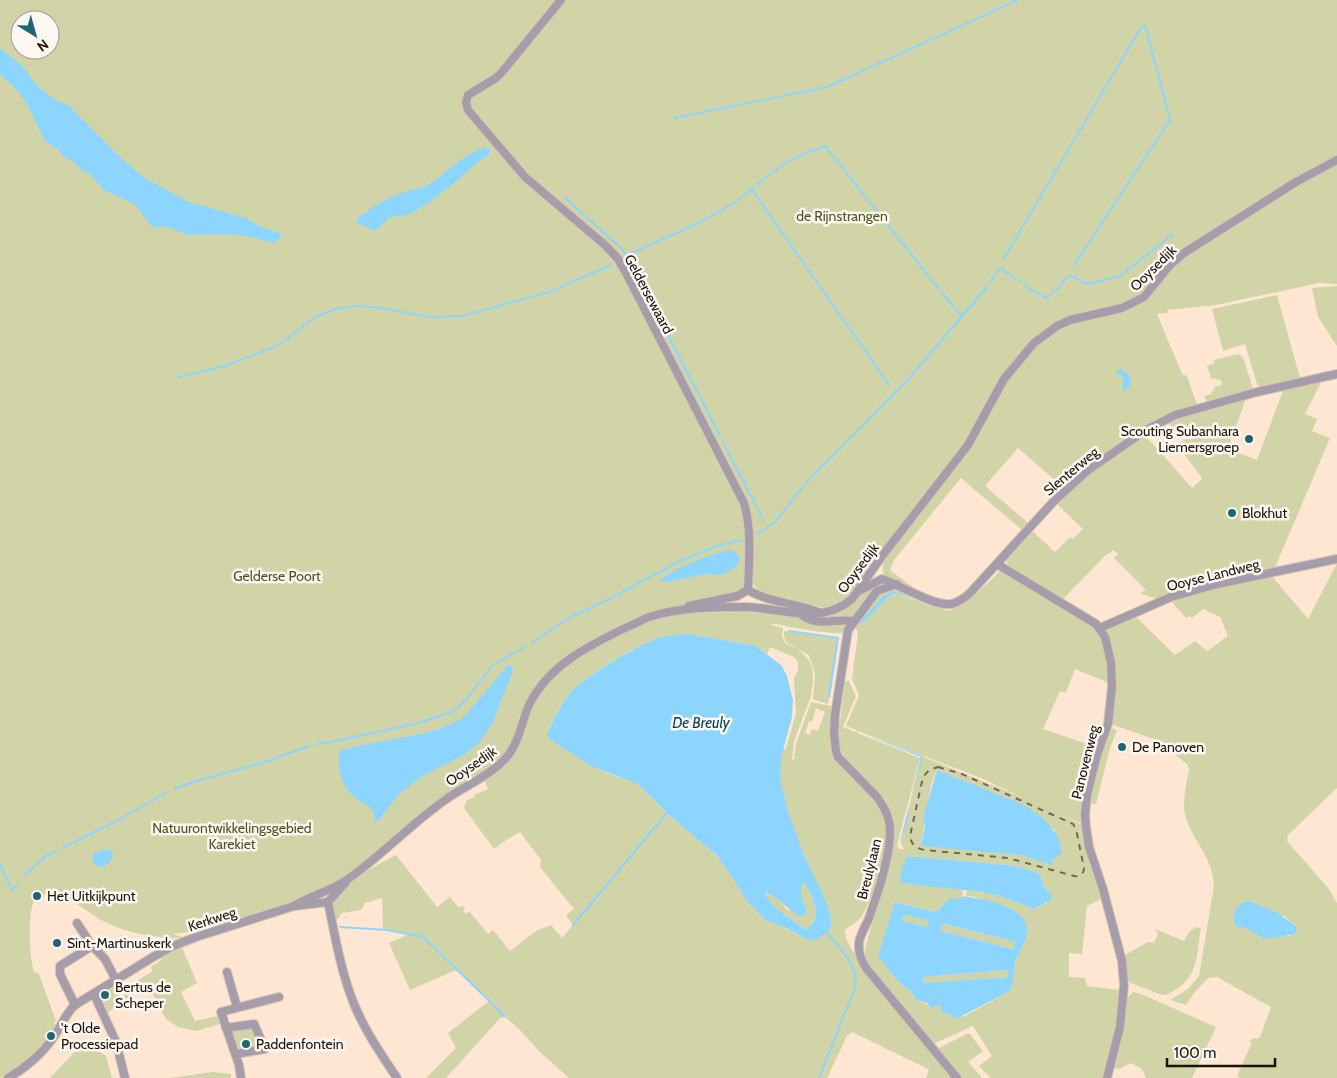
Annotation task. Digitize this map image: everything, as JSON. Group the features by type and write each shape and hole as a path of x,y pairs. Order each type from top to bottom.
{"street":[{"name":"Geldersewaard","path":"560,0 502,72 496,78 468,95 466,102 468,110 526,177 606,246 618,259 744,502 750,535 748,590"},
{"name":"Ooysedijk","path":"294,906 303,900 347,881 446,798 495,768 505,759 516,742 530,704 539,690 560,667 585,650 648,617 680,610 748,607 799,613 822,613 839,609 852,599 882,556 968,445 1004,379 1034,343 1056,326 1070,320 1122,308 1144,297 1170,265 1184,252 1296,182 1337,160"},
{"name":"Slenterweg","path":"882,579 898,584 937,603 953,603 965,598 1054,501 1087,471 1146,430 1176,415 1268,390 1337,374"},
{"path":"857,592 882,579 882,556"},
{"name":"Ooyse Landweg","path":"1100,628 1153,604 1189,592 1217,584 1337,559"},
{"path":"997,564 1100,628"},
{"name":"Breulylaan","path":"898,584 877,591 854,621 847,636 836,708 834,734 836,751 842,762 877,797 889,820 890,835 876,896 859,941 859,953 866,968 957,1078"},
{"path":"680,610 689,606 737,596 748,590 761,597 810,608 822,613"},
{"path":"799,613 806,618 821,622 854,621"},
{"name":"Panovenweg","path":"1100,628 1105,637 1111,663 1112,687 1108,724 1092,773 1085,814 1089,847 1103,888 1122,961 1124,985 1120,1027 1107,1078"},
{"path":"294,906 328,902 347,881"},
{"path":"328,902 354,1005 372,1041 397,1078"},
{"name":"Kerkweg","path":"8,1078 46,1047 54,1038 68,1012 75,1005 116,980 166,950 196,937 294,906"},
{"path":"77,923 92,946 105,959 116,980"},
{"path":"75,1005 60,974 60,966 92,946"},
{"path":"227,972 237,1007"},
{"path":"94,994 116,1042 125,1078"},
{"path":"241,1078 236,1054 221,1012 279,997"},
{"path":"226,1028 254,1024 265,1049 236,1054"}],"green space":[{"name":"Gelderse Poort","path":"0,0 1337,0 1337,156 1182,251 1147,292 1130,303 1065,319 1012,364 965,446 857,590 844,602 826,608 767,595 757,589 750,580 738,592 668,609 561,662 519,716 512,744 505,755 487,770 425,811 364,864 345,877 272,911 200,932 173,934 184,938 163,937 132,932 112,925 97,918 65,897 52,894 41,895 34,901 31,910 31,957 34,972 38,973 40,977 56,1021 54,1023 57,1029 23,1065 0,1078"},
{"path":"1337,163 1337,284 1319,283 1216,305 1167,310 1168,313 1157,314 1182,374 1187,376 1197,405 1176,411 1148,426 1097,461 1059,492 1057,482 1018,448 985,486 1028,523 1022,530 961,478 894,560 891,567 891,571 914,588 941,600 959,597 978,582 958,600 947,602 929,598 885,577 883,564 889,551 972,441 1001,386 1011,372 1037,344 1062,326 1119,312 1141,302 1153,292 1174,264 1185,255 1258,208"},
{"path":"1337,286 1337,346 1318,317 1312,288"},
{"path":"1277,295 1300,378 1261,388 1257,384 1245,344 1223,351 1212,309"},
{"path":"1238,354 1243,357 1253,389 1207,402 1204,396 1212,394 1211,392 1214,390 1214,387 1222,385 1221,380 1211,378 1207,366 1215,363 1214,360"},
{"path":"1323,379 1305,414 1317,419 1312,431 1330,438 1274,570 1218,582 1157,599 1140,593 1146,590 1114,558 1118,554 1113,550 1063,599 1009,567 1006,560 1031,530 1055,552 1070,537 1073,539 1083,529 1056,503 1089,473 1144,434 1192,488 1202,478 1184,454 1188,451 1182,441 1192,439 1193,437 1188,430 1179,436 1168,422 1185,415 1246,398 1228,449 1257,460 1284,388"},
{"path":"1337,563 1337,788 1288,835 1287,841 1328,888 1337,903 1337,1078 1241,1078 1237,1076 1252,1043 1249,1042 1253,1038 1257,1039 1260,1037 1271,1007 1217,977 1208,978 1186,1005 1170,1000 1188,989 1199,976 1214,886 1206,856 1192,832 1185,814 1184,797 1189,768 1187,764 1154,739 1111,724 1116,684 1107,629 1133,614 1175,655 1195,641 1207,651 1228,636 1220,617 1203,609 1192,618 1189,616 1186,618 1170,600 1270,574 1308,619","holes":["1234,915 1284,916 1296,926 1290,936 1283,935 1264,939 1234,923"]},
{"path":"999,572 1005,572 1093,625 1106,652 1109,683 1075,669 1066,693 1060,691 1043,729 1096,747 1083,794 1081,823 1060,815 1083,825 1101,899 1087,906 1082,954 1069,953 1069,977 1085,978 1087,986 1119,990 1115,1035 1104,1078 991,1078 979,1066 992,1056 973,1026 933,1044 866,963 865,949 893,847 894,829 886,800 846,761 839,745 838,731 836,730 837,723 840,721 845,681 849,681 856,696 843,727 855,732 857,730 846,726 859,695 852,679 858,633 855,626 872,600 890,588 906,590 935,604 936,607 949,611 975,595","holes":["889,593 916,598 934,607 903,596 894,595 883,602 859,625 882,597","858,731 981,778 1021,797 921,756 901,843 904,849 899,849 897,845 920,758 857,733","937,770 1033,811 1055,830 1052,864 1021,855 921,844","908,856 1007,865 1040,874 1044,887 1049,893 1047,903 1034,909 1000,896 967,890 966,896 976,897 1027,930 1016,961 1010,991 963,1017 941,1006 936,1005 931,1008 927,1004 916,1000 911,991 895,978 878,955 896,902 935,912 948,901 962,898 963,892 960,889 900,883 901,871"]},
{"path":"881,582 891,584 883,584 873,592 843,633 819,632 769,624 783,628 782,636 785,643 798,649 808,659 812,667 811,696 794,741 792,759 794,760 796,744 811,702 831,706 831,740 836,759 844,770 875,800 883,815 887,832 879,875 870,899 861,918 845,930 846,939 860,966 954,1078 926,1078 929,1070 926,1068 852,1032 847,1036 827,1078 569,1078 505,1017 500,1018 446,1078 426,1078 456,1048 448,1033 489,1001 456,970 410,990 389,943 410,934 383,930 382,898 365,903 361,910 342,913 336,921 332,902 361,874 396,855 437,907 450,897 458,907 463,906 465,909 463,911 466,914 469,911 488,934 493,930 510,951 536,931 551,925 562,938 573,925 566,915 574,909 540,867 541,860 520,832 494,849 464,808 467,800 488,789 484,780 505,766 514,755 532,706 540,692 555,674 579,655 633,627 660,617 688,613 747,612 820,617 841,612 862,593","holes":["689,634 756,646 767,654 770,647 794,657 798,662 798,671 794,678 796,713 786,749 783,749 779,775 792,826 831,917 804,938 779,925 733,879 721,861 667,813 638,784 597,769 547,734 566,698 587,678 613,661 652,640 665,636","816,708 825,712 818,731 812,729 810,735 805,733 809,721 812,722"]},
{"path":"784,631 837,639 828,704 813,699 815,674 809,655 786,642"},
{"path":"1111,728 1117,730 1110,748 1096,804 1089,803 1094,779"},
{"path":"804,883 814,901 816,914 815,920 805,929 773,906 764,894 768,894 780,901 787,910 807,912 801,895 800,885"},
{"path":"905,915 927,920 927,927 904,921 902,919"},
{"path":"943,924 1016,942 1013,949 941,931"},
{"path":"1196,927 1201,928 1196,962 1190,976 1177,989 1162,995 1131,983 1128,980 1125,955 1148,942 1154,943 1158,934 1155,929 1184,941 1189,932"},
{"path":"182,947 197,983 181,992 195,1021 218,1016 220,1024 196,1031 178,1027 166,1019 151,990 145,987 146,984 138,983 138,980 153,971 151,967 161,958"},
{"path":"1008,970 1009,977 924,983 923,977"},
{"path":"117,983 121,1002 108,1013 101,996 103,992"},
{"path":"141,989 124,1002 126,993 123,990"},
{"path":"1133,992 1216,1027 1192,1078 1146,1078 1142,1069 1131,1063 1119,1069 1112,1067 1125,1002"},
{"path":"251,1027 259,1043 258,1046 239,1049 233,1030"},
{"path":"969,1033 983,1051 968,1062 982,1078 961,1078 937,1049"},
{"path":"81,1045 91,1046 106,1056 112,1078 50,1078"},
{"path":"213,1072 231,1074 231,1078 170,1078"}],"water":[{"path":"0,48 10,56 10,60 15,60 23,67 38,87 54,99 69,106 122,159 146,179 189,202 246,218 259,226 282,234 274,243 248,236 220,234 188,235 167,227 152,227 137,207 104,190 89,173 80,169 75,163 64,157 59,150 45,141 27,104 18,91 0,74"},
{"path":"486,147 491,150 488,155 428,203 408,215 390,217 375,231 355,222 363,214 384,200 428,185 471,153"},
{"path":"1122,369 1131,381 1129,387 1123,392 1122,375 1118,375 1116,372"},
{"path":"729,550 741,558 734,568 722,575 706,574 666,582 660,581 665,576 682,567 713,554"},
{"path":"895,592 934,605 934,607 902,595 892,595 858,625 882,597"},
{"name":"De Breuly","path":"689,634 756,646 781,665 787,676 793,700 792,717 781,758 780,778 788,812 803,853 824,897 831,917 831,925 828,931 816,939 808,940 766,920 747,901 716,855 670,816 638,784 591,766 548,738 547,734 563,702 587,678 652,640 665,636","holes":["804,883 814,901 816,914 815,920 805,929 773,906 765,894 771,895 802,917 807,912 801,895 801,885"]},
{"path":"511,665 513,671 492,724 479,743 465,754 421,777 400,793 379,820 374,823 372,810 352,796 344,785 339,765 340,751 371,743 422,734 452,724 465,716 507,666"},
{"path":"858,732 923,756 911,798 921,757"},
{"path":"937,770 1021,804 1035,813 1054,830 1058,837 1061,854 1053,859 1052,865 1021,855 922,846 925,826 923,818"},
{"path":"910,802 907,823 899,846"},
{"path":"106,849 113,852 110,862 101,867 94,865 92,856"},
{"path":"907,856 1020,867 1040,874 1044,887 1052,896 1051,900 1034,909 1000,896 981,892 900,883 901,871"},
{"path":"963,896 981,899 1011,909 1020,915 1025,922 1027,935 1016,960 1010,991 958,1018 941,1011 941,1006 936,1005 932,1009 927,1003 916,1000 911,991 895,978 878,956 895,902 935,912 949,899 962,898","holes":["905,915 927,920 927,927 904,921 902,919","944,924 1016,942 1013,949 941,931 941,926","1008,970 1008,977 924,983 923,977"]},
{"path":"1248,901 1276,912 1296,926 1296,933 1264,939 1248,929 1236,926 1234,922 1235,911 1237,907"}],"waterway":[{"path":"674,118 827,87 1018,0"},
{"path":"1003,260 1140,29 1145,25 1170,120 1074,265"},
{"path":"758,184 789,161 825,146 938,288"},
{"path":"720,436 627,255 701,222 735,202 755,187"},
{"path":"752,190 890,386"},
{"path":"565,198 627,255"},
{"path":"1025,286 1046,298 1070,276 1089,284 1120,276 1172,235"},
{"path":"178,377 225,366 274,347 315,317 336,309 356,306 375,307 429,317 462,316 549,292 611,265"},
{"path":"990,282 1000,268 1020,282"},
{"path":"757,534 775,522 807,482 912,375 987,287"},
{"path":"941,292 962,316"},
{"path":"723,442 763,519"},
{"path":"532,643 569,618 680,561 717,546 742,540"},
{"path":"789,631 838,638 829,697"},
{"path":"316,745 419,723 454,711 465,701 493,665 525,647"},
{"path":"174,789 262,763 309,746"},
{"path":"62,848 166,793"},
{"path":"573,925 667,813"},
{"path":"25,875 44,857 56,851"},
{"path":"0,865 12,890 17,885"},
{"path":"340,927 387,930 423,937 505,1016"},
{"path":"819,1078 855,988 856,980 855,972 848,958 826,932"}],"railway":[{"path":"938,767 962,774 1073,824 1076,829 1084,868 1081,875 1074,876 1008,858 925,850 915,846 910,836 923,777 929,770 938,767"}],"place":[{"name":"Scouting Subanhara Liemersgroep","path":"1249,439"},
{"name":"Blokhut","path":"1232,513"},
{"name":"De Panoven","path":"1122,747"},
{"name":"Het Uitkijkpunt","path":"37,896"},
{"name":"Sint-Martinuskerk","path":"57,943"},
{"name":"Bertus de Scheper","path":"105,995"},
{"name":"'t Olde Processiepad","path":"51,1036"},
{"name":"Paddenfontein","path":"246,1044"}],"park label":[{"name":"de Rijnstrangen","path":"842,216"},
{"name":"Natuurontwikkelingsgebied Karekiet","path":"232,836"}]}
